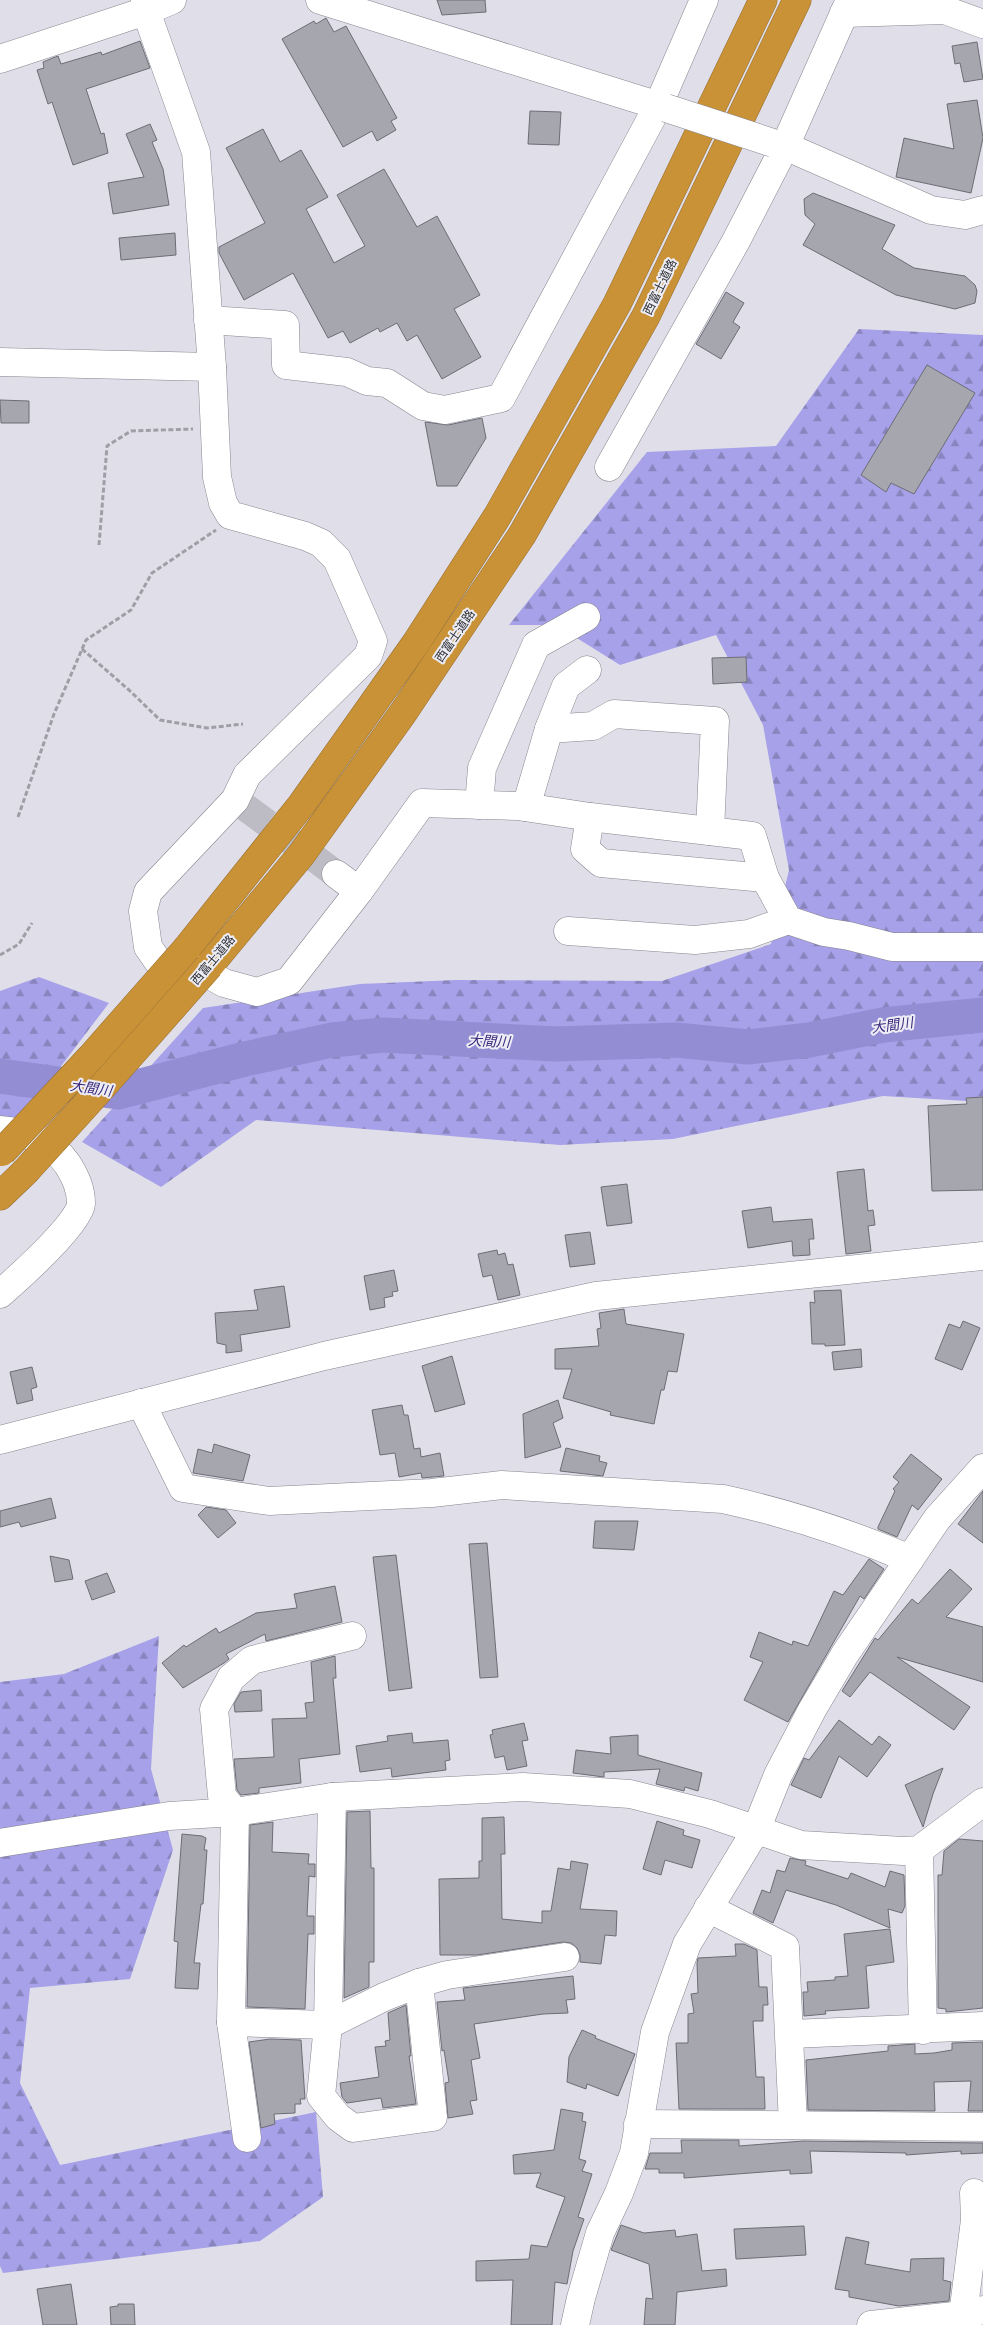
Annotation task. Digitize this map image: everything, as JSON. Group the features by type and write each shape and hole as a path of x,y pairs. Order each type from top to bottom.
{"highway":[{"path":"1,1145 91,1057 187,948 302,804 416,643 498,516 617,304 763,0"},
{"name":"西富士道路","path":"0,1196 25,1172 209,966 301,854 403,712 522,535 646,316 797,0"}],"street":[{"path":"0,59 140,4 172,0"},
{"path":"320,0 779,144 930,210 965,215 983,210"},
{"path":"208,320 285,325 286,365 347,372 367,381 387,383 423,406 445,410 501,398 662,107 704,0"},
{"path":"140,4 196,152 212,368 217,478 223,503 230,515 305,536 321,543 337,559 373,641 368,656 247,775 240,804 148,892 143,911 148,947 162,967 174,966 203,971 224,983 257,992 289,981 360,891 422,803 526,807 590,817 752,836 765,878 788,920"},
{"path":"609,468 736,241 779,144 847,7 945,10 983,24"},
{"path":"0,362 212,368"},
{"path":"479,805 482,768 536,645 586,617"},
{"path":"526,807 549,729 566,686 587,670"},
{"path":"549,729 594,726 614,714 715,721 710,831"},
{"path":"590,817 585,849 601,863 765,878"},
{"path":"336,874 360,891"},
{"path":"568,930 694,940 749,934 788,920 824,932 892,948 983,947"},
{"path":"0,1294 25,1272 63,1232 81,1206 78,1182 58,1151 22,1132 1,1145"},
{"path":"0,1440 324,1356 596,1296 983,1256"},
{"path":"141,1403 183,1488 269,1501 432,1493 502,1485 723,1499 758,1507 840,1531 910,1559"},
{"path":"576,2325 581,2298 600,2233 634,2154 655,2032 687,1944 756,1830 778,1775 812,1710 845,1654 936,1519 983,1468"},
{"path":"247,2138 230,2022 235,1812 222,1796 214,1710 231,1678 252,1660 352,1636"},
{"path":"0,1843 169,1816 235,1812 332,1797 524,1786 630,1794 710,1814 801,1845 903,1851 920,1850 983,1802"},
{"path":"332,1797 328,2025 321,2096 338,2117 353,2128 433,2117 419,1983"},
{"path":"920,1850 923,2030"},
{"path":"708,1908 785,1947 791,2034 793,2125"},
{"path":"230,2022 328,2025 384,1996 419,1983 447,1976 565,1957"},
{"path":"791,2034 983,2026"},
{"path":"638,2124 983,2127"},
{"path":"871,2325 970,2317 975,2220 974,2193"}],"path":[{"path":"100,545 107,446 131,431 214,428"},
{"path":"18,817 54,714 86,640 131,610 152,573 212,535 230,515"},
{"path":"82,650 129,690 160,720 207,728 243,724"},
{"path":"0,955 19,944 32,923"}],"green space":[{"path":"859,329 983,335 983,1102 883,1096 673,1139 560,1145 256,1120 161,1187 82,1142 203,1008 360,984 456,980 662,981 771,944 789,870 763,725 716,635 620,665 556,625 509,625 647,452 776,446"},
{"path":"39,977 109,1003 24,1115 0,1126 0,991"},
{"path":"159,1636 151,1769 173,1850 130,1979 30,1988 20,2083 60,2165 316,2112 323,2197 260,2241 3,2273 0,2266 0,1682 64,1674"}],"building":[{"path":"437,0 485,0 486,12 442,15"},
{"path":"326,18 334,32 346,26 397,118 391,121 396,130 377,141 372,131 343,147 282,39 314,21 316,24"},
{"path":"140,41 150,68 86,89 101,134 104,133 108,153 73,165 52,102 48,104 37,70 44,68 43,62 58,56 61,64 101,52 102,55"},
{"path":"977,42 983,79 964,82 960,63 955,64 952,46"},
{"path":"977,100 983,138 971,193 896,177 904,138 954,149 947,104"},
{"path":"530,111 561,112 559,145 528,144"},
{"path":"150,124 157,140 152,142 163,169 169,205 113,214 108,183 144,177 126,134"},
{"path":"263,129 280,162 301,150 328,197 306,209 334,263 365,246 337,195 384,169 417,227 437,216 480,295 454,309 481,357 442,379 417,335 407,341 397,323 380,332 378,328 350,343 343,331 328,338 293,273 244,300 219,253 219,247 265,223 226,148"},
{"path":"813,193 895,225 882,249 914,268 965,276 975,285 977,291 975,303 955,309 896,295 803,245 815,224 805,215 804,199"},
{"path":"175,233 176,255 121,260 119,238"},
{"path":"726,292 744,303 733,322 740,327 721,359 696,344"},
{"path":"927,365 975,393 914,494 891,483 886,492 861,475"},
{"path":"0,400 29,401 29,423 1,423"},
{"path":"482,418 486,438 457,486 437,486 425,422 448,425"},
{"path":"746,657 747,682 713,684 712,658"},
{"path":"983,1097 983,1190 932,1191 928,1106 967,1104 966,1098"},
{"path":"864,1169 868,1211 873,1210 875,1225 868,1226 871,1251 846,1254 837,1172"},
{"path":"627,1184 632,1223 607,1226 601,1187"},
{"path":"771,1207 773,1222 812,1219 814,1239 809,1239 810,1255 793,1256 792,1241 748,1248 742,1211"},
{"path":"590,1232 595,1264 570,1267 565,1235"},
{"path":"497,1250 498,1255 505,1253 508,1265 513,1264 520,1295 498,1300 492,1275 483,1277 478,1254"},
{"path":"394,1270 398,1291 392,1292 393,1296 384,1298 385,1307 370,1310 364,1276"},
{"path":"284,1286 290,1327 240,1335 242,1351 226,1353 226,1345 217,1343 215,1313 258,1310 254,1290"},
{"path":"841,1290 845,1345 825,1346 825,1344 812,1344 810,1302 815,1303 814,1291"},
{"path":"624,1309 626,1324 684,1334 677,1372 668,1371 664,1390 661,1390 654,1424 610,1415 611,1412 563,1398 572,1369 555,1369 555,1349 599,1346 597,1329 601,1328 599,1313"},
{"path":"963,1321 980,1328 962,1370 935,1359 949,1324 960,1328"},
{"path":"861,1349 862,1367 834,1370 832,1352"},
{"path":"452,1356 465,1404 435,1412 422,1366"},
{"path":"32,1367 37,1387 31,1389 33,1400 17,1404 10,1372"},
{"path":"558,1400 563,1418 553,1423 561,1447 525,1458 523,1414"},
{"path":"402,1405 404,1415 408,1415 414,1449 420,1448 421,1457 440,1453 444,1476 422,1478 421,1473 399,1477 395,1453 380,1455 372,1410"},
{"path":"214,1444 250,1455 243,1481 193,1473 198,1449 212,1453"},
{"path":"566,1448 600,1456 599,1461 607,1463 603,1476 560,1471"},
{"path":"911,1454 942,1479 918,1510 912,1505 897,1537 878,1529 878,1527 895,1491 893,1489 899,1482 893,1477"},
{"path":"983,1491 983,1543 958,1524"},
{"path":"51,1498 56,1518 21,1527 19,1522 0,1527 0,1511"},
{"path":"206,1507 226,1510 236,1523 218,1538 198,1515"},
{"path":"595,1521 638,1521 634,1550 593,1548"},
{"path":"487,1543 498,1677 480,1678 469,1544"},
{"path":"396,1555 412,1688 389,1691 373,1557"},
{"path":"50,1556 69,1560 73,1579 55,1582"},
{"path":"869,1559 884,1569 864,1599 860,1596 788,1722 744,1700 763,1662 750,1657 759,1632 792,1645 793,1641 808,1646 834,1591 843,1595"},
{"path":"950,1569 972,1589 946,1617 983,1627 983,1682 897,1657 970,1707 954,1730 870,1672 850,1697 842,1691 875,1638 878,1640 912,1599 918,1604"},
{"path":"107,1573 115,1592 92,1600 85,1581"},
{"path":"335,1586 342,1622 266,1641 265,1634 226,1654 229,1659 224,1663 183,1688 162,1663 184,1645 186,1647 216,1628 219,1633 256,1613 297,1608 294,1594"},
{"path":"335,1656 336,1678 333,1678 340,1754 299,1759 301,1783 259,1788 259,1793 241,1795 237,1790 234,1759 274,1757 272,1719 307,1718 305,1703 314,1702 311,1662"},
{"path":"261,1690 262,1711 235,1712 234,1704 241,1692"},
{"path":"839,1720 872,1745 879,1736 891,1745 867,1777 839,1756 821,1798 791,1785 804,1758 809,1760"},
{"path":"524,1723 528,1740 522,1741 527,1766 507,1770 504,1756 495,1758 490,1735 493,1734 492,1730"},
{"path":"412,1733 413,1743 448,1740 450,1760 445,1761 446,1770 392,1777 391,1768 360,1772 356,1746 388,1741 387,1736"},
{"path":"638,1735 638,1755 702,1773 698,1791 685,1787 684,1791 656,1784 660,1769 604,1772 604,1777 573,1773 576,1750 611,1754 610,1737"},
{"path":"943,1768 933,1794 923,1827 905,1785"},
{"path":"370,1811 371,1868 374,1868 374,1962 369,1962 369,1987 344,1998 347,1812"},
{"path":"504,1817 505,1854 501,1854 502,1919 542,1923 542,1911 551,1911 558,1868 570,1870 571,1861 588,1864 580,1909 617,1911 616,1936 605,1935 601,1964 580,1962 577,1948 571,1943 563,1942 477,1955 440,1955 439,1879 479,1878 479,1861 482,1861 482,1818"},
{"path":"657,1821 684,1830 683,1835 700,1840 692,1868 665,1860 661,1875 643,1869"},
{"path":"273,1822 272,1852 309,1854 308,1864 315,1864 315,1877 309,1876 307,1916 314,1916 314,1934 308,1934 305,2009 247,2007 250,1825"},
{"path":"182,1834 206,1838 204,1850 207,1850 203,1904 201,1904 194,1963 200,1963 198,1989 175,1988 178,1942 174,1941"},
{"path":"959,1839 983,1841 983,2008 946,2012 946,2009 938,2008 938,1875 942,1875 944,1851"},
{"path":"790,1858 806,1861 805,1865 848,1879 851,1873 885,1887 890,1871 904,1875 905,1906 902,1913 888,1909 890,1928 836,1905 786,1890 773,1923 753,1913 762,1890 770,1893 777,1870 785,1872"},
{"path":"890,1929 894,1962 866,1966 869,2008 825,2011 826,2014 804,2016 803,1992 808,1992 807,1982 835,1980 835,1977 848,1976 844,1934"},
{"path":"735,1944 744,1944 757,1950 759,1987 767,1987 768,2005 763,2005 763,2021 753,2021 756,2077 764,2077 765,2109 679,2109 676,2043 688,2043 688,2014 694,2013 691,1994 698,1993 698,1958 736,1956"},
{"path":"573,1976 575,1999 566,2000 568,2013 543,2014 474,2024 480,2058 471,2060 477,2100 470,2101 473,2114 448,2118 445,2083 449,2082 444,2050 442,2051 437,2002 465,2000 463,1988"},
{"path":"406,2005 411,2056 409,2056 416,2104 383,2108 381,2098 347,2103 342,2097 340,2083 379,2077 375,2047 386,2046 385,2041 390,2040 388,2013"},
{"path":"582,2030 596,2036 595,2038 635,2054 618,2096 587,2084 586,2089 567,2082 569,2057"},
{"path":"270,2039 301,2040 305,2099 300,2099 301,2104 295,2104 295,2113 274,2114 275,2124 261,2128 249,2042"},
{"path":"983,2042 983,2111 968,2111 971,2081 934,2082 935,2111 808,2110 806,2060 888,2051 888,2046 915,2044 915,2054 934,2053 952,2050 952,2043"},
{"path":"561,2109 583,2113 582,2121 586,2122 579,2159 586,2161 582,2171 592,2174 578,2217 584,2219 573,2251 567,2284 555,2282 552,2325 511,2325 513,2280 476,2281 476,2261 529,2259 531,2245 547,2247 565,2197 536,2187 541,2173 514,2174 513,2155 554,2150"},
{"path":"681,2140 739,2140 739,2146 803,2141 983,2143 983,2153 961,2154 961,2151 906,2155 906,2153 810,2151 812,2173 790,2174 790,2170 684,2178 684,2173 659,2173 659,2169 645,2169 650,2153 682,2153"},
{"path":"621,2225 644,2233 675,2230 676,2237 697,2234 702,2271 726,2269 727,2286 677,2292 675,2325 644,2325 646,2298 653,2299 649,2264 611,2250"},
{"path":"804,2226 806,2255 736,2259 734,2229"},
{"path":"846,2237 869,2242 865,2264 910,2272 911,2259 944,2258 943,2280 951,2282 949,2301 899,2306 849,2297 849,2291 835,2289"},
{"path":"71,2284 77,2325 43,2325 37,2289"},
{"path":"118,2304 134,2304 135,2325 111,2325 110,2307 118,2306"}],"waterway":[{"name":"大間川","path":"0,1076 118,1092 245,1059 332,1040 383,1035 556,1044 676,1040 748,1047 809,1040 883,1025 983,1015"}],"tunnel":[{"path":"245,807 336,874"}]}
